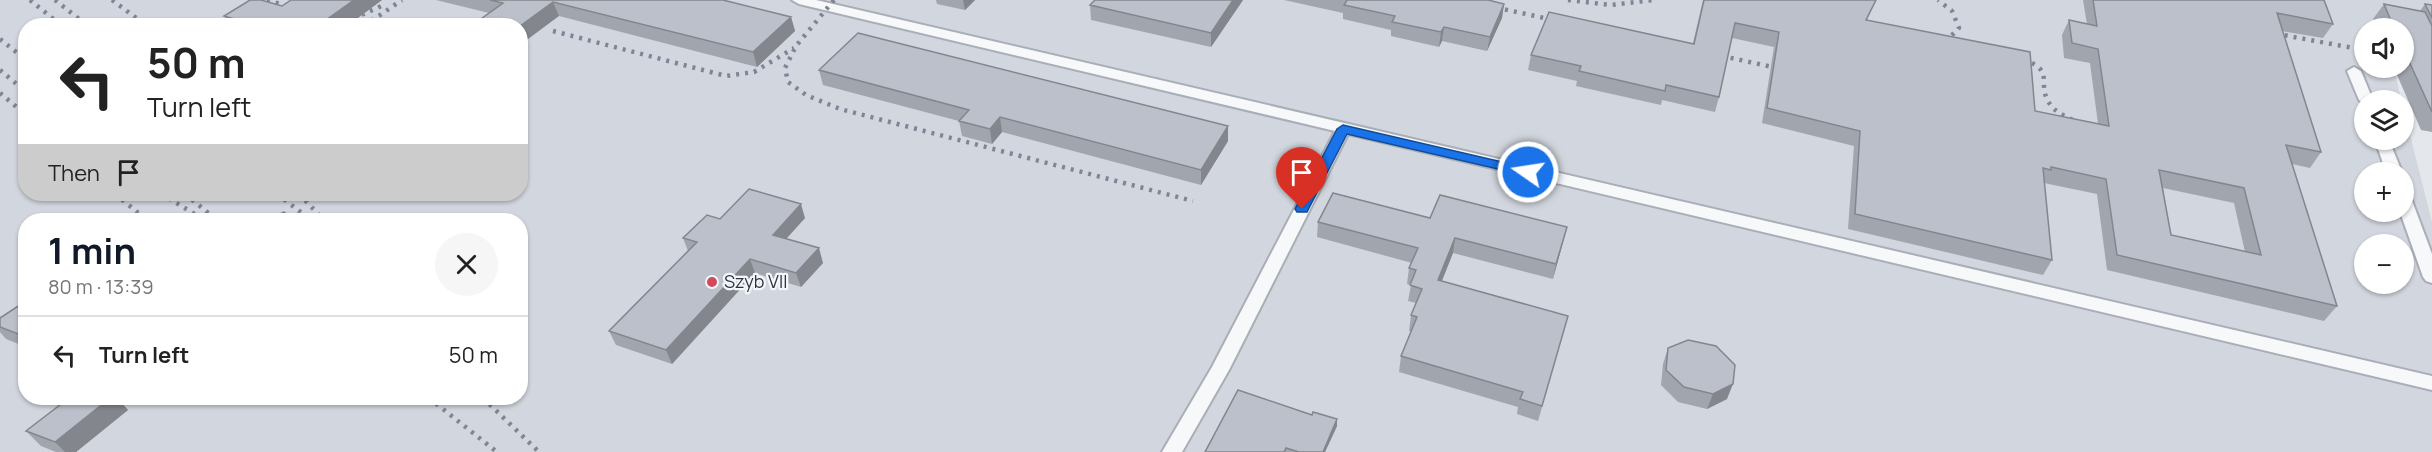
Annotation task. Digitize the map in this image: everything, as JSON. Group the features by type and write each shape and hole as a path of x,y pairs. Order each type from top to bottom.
{"lane":[{"path":"799,0 2432,383"},
{"path":"1172,452 1220,370 1343,129"},
{"path":"2412,222 2432,276"}],"shaded area":[{"path":"0,0 2432,0 2432,79 2414,76 2414,18 2354,18 2354,78 2396,78 2399,90 2354,90 2354,150 2414,150 2432,222 2432,452 0,452"}],"building":[{"path":"250,0 261,0 282,6 291,0 354,0 329,18 231,18 224,16"},
{"path":"490,0 723,0 791,17 753,52 553,2 528,20 528,18 482,18 503,3"},
{"path":"1095,0 1233,0 1211,33 1090,5"},
{"path":"1347,0 1488,0 1504,4 1490,37 1444,27 1441,32 1392,22 1395,16 1344,5"},
{"path":"1704,0 1876,0 1866,20 2030,52 2035,111 2109,126 2098,49 2072,43 2069,20 2097,26 2093,0 2324,0 2333,24 2277,13 2321,152 2286,145 2337,306 2117,255 2106,179 2051,167 2051,170 2043,168 2052,260 1855,214 1860,131 1767,108 1779,32 1735,23 1719,97 1666,85 1665,91 1579,71 1581,66 1531,55 1549,12 1694,44","holes":["2159,170 2244,188 2261,255 2171,235"]},
{"path":"2384,4 2425,12 2432,26 2432,112 2414,72 2414,18 2390,18"},
{"path":"2425,4 2432,5 2432,18"},
{"path":"858,33 1228,126 1201,170 1000,117 990,129 959,121 969,110 819,70"},
{"name":"Szyb VII","path":"749,189 801,204 773,235 819,248 796,273 750,259 666,350 609,331 697,242 683,238 707,215 720,219"},
{"path":"1333,193 1430,218 1440,195 1567,227 1556,264 1455,238 1438,280 1568,316 1542,406 1520,399 1523,392 1401,356 1417,317 1411,315 1422,289 1410,285 1416,270 1409,268 1418,248 1318,222"},
{"path":"18,306 18,334 0,327 0,318"},
{"path":"1688,340 1716,346 1735,365 1733,384 1713,394 1684,387 1666,370 1668,348"},
{"path":"1238,390 1312,415 1313,412 1337,419 1323,452 1299,452 1286,448 1284,452 1205,452"},
{"path":"60,405 101,405 55,442 26,431"}],"railway":[{"path":"30,0 52,18"},
{"path":"55,0 78,18"},
{"path":"112,0 136,18"},
{"path":"267,0 300,10"},
{"path":"376,18 402,0"},
{"path":"834,0 796,46 785,68 788,82 806,95 840,109 1193,201"},
{"path":"1461,0 1563,22"},
{"path":"1568,0 1611,5 1653,0"},
{"path":"1935,39 1949,38 1959,28 1952,11 1938,0"},
{"path":"344,17 359,16 386,4"},
{"path":"553,31 726,76 754,72 794,48"},
{"path":"2267,32 2354,48"},
{"path":"0,39 18,54"},
{"path":"1713,54 1786,70"},
{"path":"2015,57 2038,67 2044,78 2047,99 2053,108 2082,125"},
{"path":"0,70 18,85"},
{"path":"0,93 18,108"},
{"path":"124,201 138,213"},
{"path":"173,201 193,213"},
{"path":"194,201 208,213"},
{"path":"286,201 302,213"},
{"path":"306,201 317,213"},
{"path":"438,405 497,452"},
{"path":"490,405 539,452"}],"place":[{"name":"Szyb VII","path":"712,282"}],"route":[{"path":"1302,209 1343,129 1528,172"}]}
